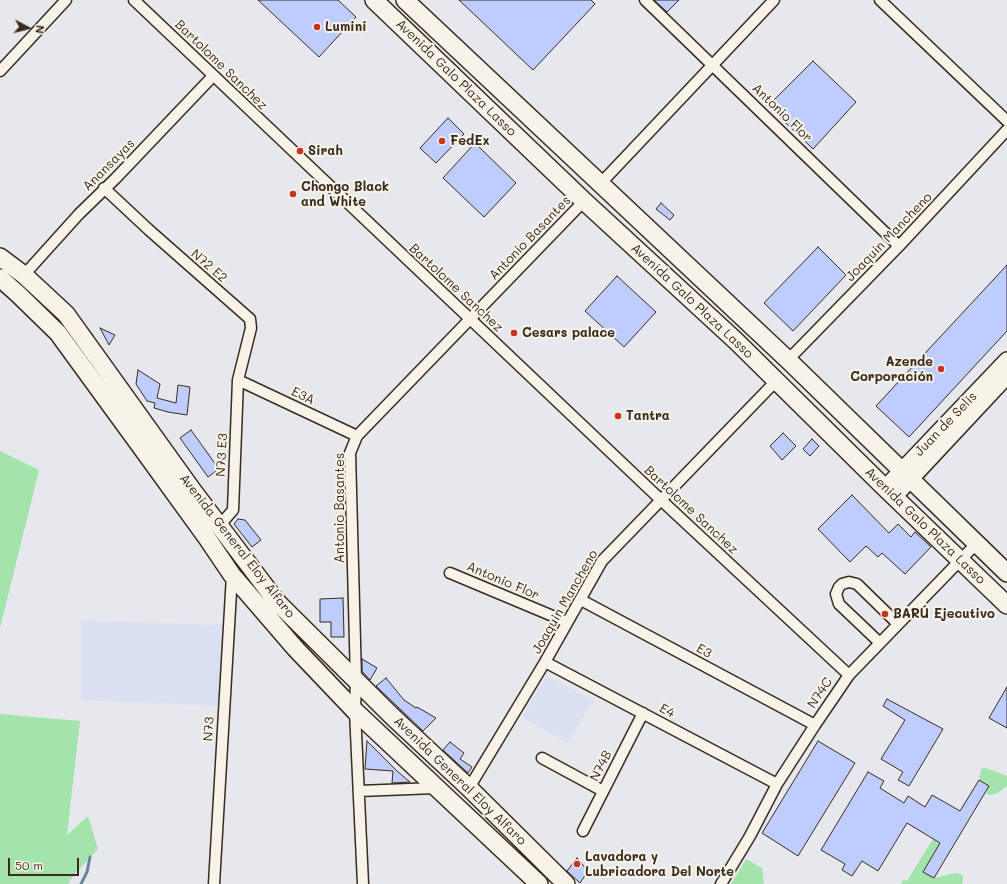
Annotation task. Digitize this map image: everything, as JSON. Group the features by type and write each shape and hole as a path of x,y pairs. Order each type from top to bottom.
{"main road":[{"name":"Avenida Galo Plaza Lasso","path":"374,0 584,201 736,341 1007,605"},
{"name":"Avenida Galo Plaza Lasso","path":"412,2 788,360 1007,573"},
{"name":"Avenida General Eloy Alfaro","path":"0,257 24,275 66,314 193,491 277,602 394,718 469,788 566,884"},
{"name":"Avenida General Eloy Alfaro","path":"0,278 58,333 207,538 232,575 295,648 355,711 435,788 539,884"},
{"name":"Juan de Selis","path":"890,492 1007,360"},
{"name":"Juan de Selis","path":"905,475 1007,376"}],"street":[{"path":"0,71 66,0"},
{"name":"Bartolome Sanchez","path":"134,0 661,500 849,675"},
{"name":"Antonio Flor","path":"645,0 899,246"},
{"path":"601,183 774,0"},
{"path":"880,0 1007,120"},
{"name":"Anansayas","path":"24,275 79,214 104,188 115,179 213,76"},
{"name":"Joaquin Mancheno","path":"788,360 899,246 1007,130"},
{"name":"N72 E2","path":"104,188 149,230 250,319 251,328 238,380"},
{"name":"Antonio Basantes","path":"363,884 355,711 356,680 350,453 357,436 584,201"},
{"name":"E3A","path":"238,380 357,436"},
{"name":"N73 E3","path":"220,525 233,510 238,380"},
{"name":"Joaquin Mancheno","path":"469,788 545,662 602,561 776,380"},
{"name":"N74C","path":"721,884 750,836 777,784 849,675 976,544"},
{"name":"Antonio Flor","path":"450,573 567,622"},
{"name":"N73","path":"214,884 232,575"},
{"path":"880,642 839,604 836,594 842,584 848,582 857,584 898,624"},
{"name":"E3","path":"580,600 815,725"},
{"name":"E4","path":"545,662 777,784"},
{"name":"N74B","path":"583,831 643,713"},
{"path":"542,758 603,791"},
{"path":"359,791 435,788"}],"shaded area":[{"path":"81,621 229,625 224,706 81,700"},
{"path":"547,676 594,701 567,743 522,717"}],"green space":[{"path":"0,451 39,470 0,628"},
{"path":"0,714 80,721 67,835 88,816 98,849 73,876 68,884 0,884"},
{"path":"986,768 1007,776 1007,786 996,794 988,795 986,792 989,786 979,780 981,769"},
{"path":"933,839 940,843 923,872 934,878 955,873 960,874 963,876 962,884 901,884 904,879 907,881"},
{"path":"746,859 762,868 764,884 731,884"}],"building":[{"name":"Lumini","path":"258,0 338,0 356,17 319,57"},
{"path":"459,0 591,0 595,4 533,70"},
{"path":"654,0 679,0 667,12"},
{"path":"813,61 856,102 813,149 768,106"},
{"name":"FedEx","path":"448,118 464,134 436,163 420,148"},
{"path":"475,143 516,183 484,217 443,178"},
{"path":"661,203 674,215 670,220 656,209"},
{"path":"818,247 846,275 793,331 764,303"},
{"name":"Azende Corporación","path":"1007,265 1007,331 909,437 876,406"},
{"path":"617,276 656,312 624,347 585,311"},
{"path":"100,328 115,335 109,345"},
{"path":"138,370 160,384 157,398 176,403 178,385 190,387 187,415 154,408 155,403 147,401 136,384"},
{"path":"191,430 219,469 208,477 180,438"},
{"path":"783,433 796,446 782,460 770,446"},
{"path":"812,439 819,446 810,456 803,449"},
{"path":"852,495 889,533 898,524 911,537 915,532 931,547 905,574 882,553 878,557 866,546 850,562 818,529"},
{"path":"238,519 245,520 261,540 252,547 234,524"},
{"path":"343,598 344,637 331,637 331,622 320,622 320,599"},
{"path":"362,659 377,668 370,680 362,671"},
{"path":"386,678 404,700 436,718 423,731 376,686"},
{"path":"1007,687 1007,728 989,718"},
{"path":"887,699 943,729 909,786 898,780 903,772 881,759 905,720 883,706"},
{"path":"367,741 410,782 392,783 393,771 365,769"},
{"path":"818,741 855,763 798,856 762,833"},
{"path":"450,742 464,753 460,759 472,767 468,773 443,750"},
{"path":"868,772 884,781 880,788 904,803 908,796 925,807 932,795 960,811 979,780 989,786 934,878 923,872 940,843 907,823 878,871 862,861 852,876 842,870 845,864 821,850"},
{"name":"Lavadora y Lubricadora Del Norte","path":"577,858 588,871 580,883 567,871"}],"waterway":[{"path":"81,884 87,872 90,857"}],"place":[{"name":"Lumini","path":"317,27"},
{"name":"FedEx","path":"442,141"},
{"name":"Sirah","path":"300,151"},
{"name":"Chongo Black and White","path":"293,194"},
{"name":"Cesars palace","path":"514,333"},
{"name":"Azende Corporación","path":"941,369"},
{"name":"Tantra","path":"618,416"},
{"name":"BARÚ Ejecutivo","path":"885,614"},
{"name":"Lavadora y Lubricadora Del Norte","path":"577,864"}]}
